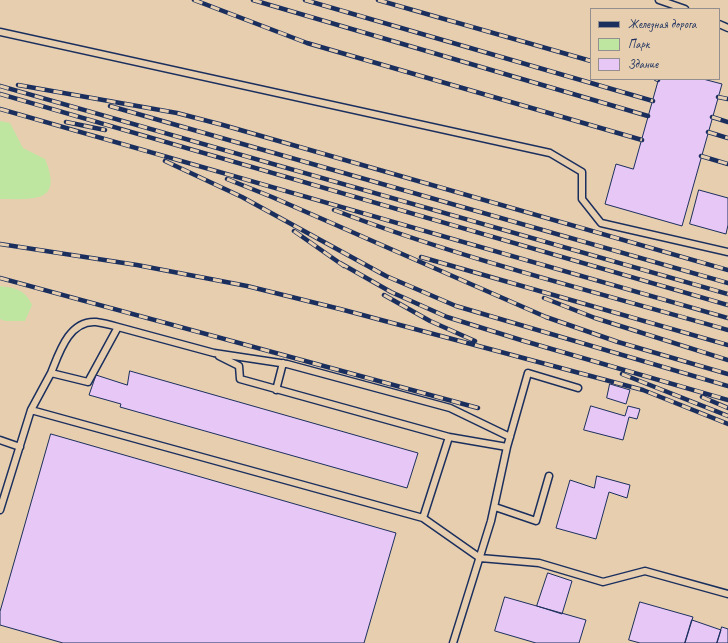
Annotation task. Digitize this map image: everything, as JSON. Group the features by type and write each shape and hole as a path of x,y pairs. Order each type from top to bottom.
{"lane":[{"path":"659,0 682,8"},
{"path":"0,32 550,153 582,172 582,199 602,223 728,252"},
{"path":"0,510 31,410 51,373 64,342 78,326 95,322 118,326 214,353 283,363 450,408 510,437"},
{"path":"51,373 88,382 118,326"},
{"path":"214,353 239,366 240,379 448,437 507,447"},
{"path":"276,390 283,363"},
{"path":"453,643 495,507 507,447 528,373 578,388"},
{"path":"31,410 423,518 480,558 539,563 603,582 645,571 728,594"},
{"path":"423,518 448,437"},
{"path":"0,440 20,447"},
{"path":"495,507 536,521 549,476"}],"green space":[{"path":"0,121 10,123 23,148 45,159 50,174 50,184 48,191 42,196 23,199 0,199"},
{"path":"0,286 16,289 23,293 29,300 32,305 25,321 5,321 0,319"}],"building":[{"path":"659,80 707,80 722,84 682,226 605,204 616,164 633,169"},
{"path":"699,190 728,198 728,225 726,234 690,224"},
{"path":"130,371 418,453 407,488 120,407 121,404 89,395 96,375 127,385"},
{"path":"610,384 630,390 626,404 607,398"},
{"path":"591,406 625,416 628,406 640,409 637,419 629,417 623,440 584,430"},
{"path":"51,434 396,533 364,643 63,643 0,625 0,612"},
{"path":"597,476 630,485 627,498 609,492 596,539 556,528 570,480 594,488"},
{"path":"548,573 572,581 562,614 537,606"},
{"path":"505,597 586,620 579,643 536,643 495,631"},
{"path":"640,602 693,617 685,643 640,643 629,640"},
{"path":"692,620 721,630 717,643 685,643"},
{"path":"722,627 728,629 728,643 717,643"}],"railway":[{"path":"194,0 307,43 642,140"},
{"path":"253,0 648,116"},
{"path":"305,0 653,101"},
{"path":"378,0 590,61"},
{"path":"18,85 177,113 728,270"},
{"path":"0,86 728,294"},
{"path":"0,94 728,305"},
{"path":"718,97 728,99"},
{"path":"110,106 728,283"},
{"path":"0,109 728,318"},
{"path":"712,117 728,122"},
{"path":"66,122 105,130"},
{"path":"708,132 728,138"},
{"path":"701,156 728,164"},
{"path":"165,161 242,197 386,276 456,306 728,386"},
{"path":"227,179 272,197 546,317 618,342 728,374"},
{"path":"334,210 382,228 480,259 728,330"},
{"path":"294,231 344,266"},
{"path":"0,244 137,265 247,286 340,309 643,390 728,424"},
{"path":"421,257 728,345"},
{"path":"340,263 391,292 447,317 524,341 728,400"},
{"path":"0,278 478,408"},
{"path":"384,295 430,321 475,341"},
{"path":"544,298 595,318 728,360"},
{"path":"622,374 728,416"},
{"path":"702,397 728,408"}]}
